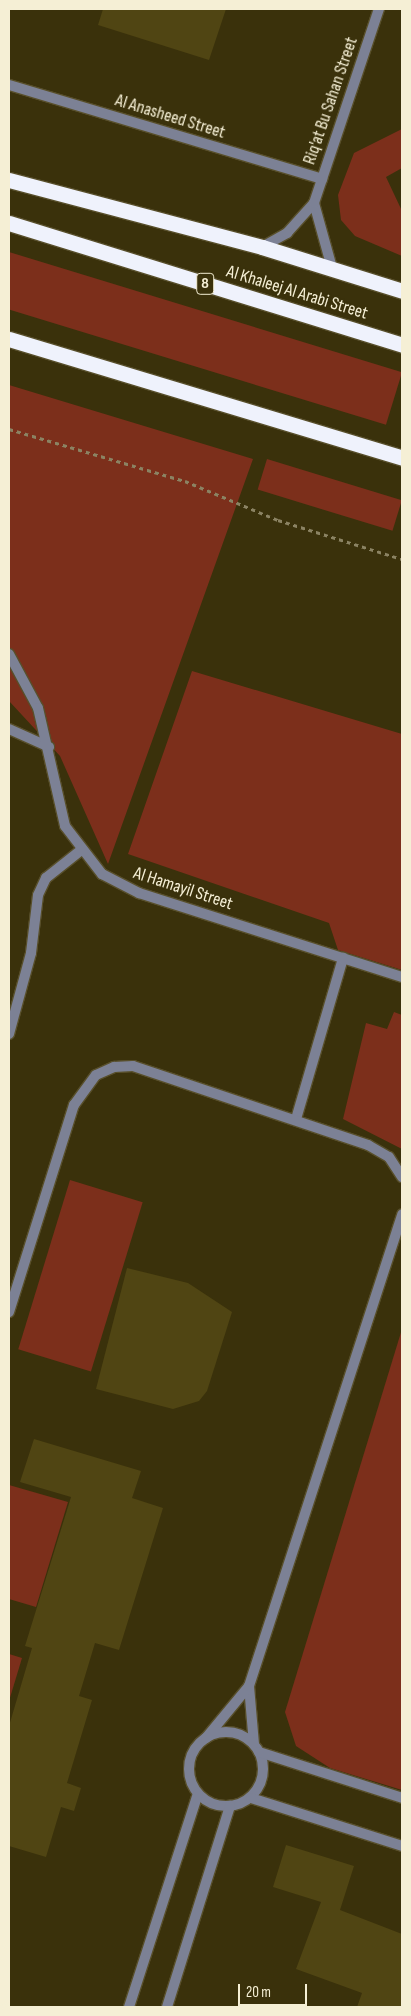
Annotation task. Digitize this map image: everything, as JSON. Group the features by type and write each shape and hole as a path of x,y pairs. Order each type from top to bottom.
{"highway":[{"path":"9,180 262,247 402,291"},
{"name":"Al Khaleej Al Arabi Street","path":"9,223 402,345"},
{"path":"9,339 402,458"}],"street":[{"name":"Riq'at Bu Sahan Street","path":"262,247 287,233 314,203 379,9"},
{"name":"Al Anasheed Street","path":"9,85 322,179"},
{"path":"314,203 332,268"},
{"name":"Al Hamayil Street","path":"9,654 38,708 48,746 58,806 80,851 102,874 139,894 402,977"},
{"path":"9,729 48,746"},
{"path":"9,1034 28,963 41,886 80,851"},
{"path":"296,1119 343,958"},
{"path":"9,1312 74,1105 96,1075 133,1066 296,1119 379,1150 402,1177"},
{"path":"249,1686 256,1748 263,1776 250,1798 230,1806 212,1804 198,1794 189,1778 190,1760 249,1686 402,1214"},
{"path":"206,1738 231,1732 256,1748 402,1798"},
{"path":"129,2007 198,1794"},
{"path":"250,1798 402,1846"},
{"path":"168,2007 230,1806"}],"path":[{"path":"9,429 186,481 278,520 402,559"}],"shaded area":[{"path":"402,129 402,168 386,177 402,211 402,256 355,236 341,220 338,195 354,153"},
{"path":"9,252 402,372 386,425 9,310"},
{"path":"9,385 253,459 108,864 60,756 9,701"},
{"path":"267,459 402,500 392,531 258,490"},
{"path":"192,671 402,734 402,970 338,950 329,923 128,854"},
{"path":"394,1012 402,1015 402,1149 343,1119 366,1023 387,1029"},
{"path":"70,1180 143,1202 91,1371 18,1349"},
{"path":"402,1329 402,1790 330,1768 296,1746 285,1712"},
{"path":"9,1485 68,1502 36,1607 9,1599"},
{"path":"9,1654 22,1658 9,1701"}],"building":[{"path":"103,9 226,9 209,60 98,25"},
{"path":"127,1268 188,1283 232,1312 207,1391 199,1401 173,1409 96,1389"},
{"path":"34,1439 141,1471 132,1498 163,1508 119,1650 95,1643 79,1696 92,1700 67,1783 81,1788 74,1811 61,1807 46,1857 9,1846 9,1726 32,1648 25,1646 71,1497 20,1482"},
{"path":"286,1845 354,1866 340,1910 402,1934 402,2007 357,2007 362,1993 296,1969 321,1902 273,1887"}]}
